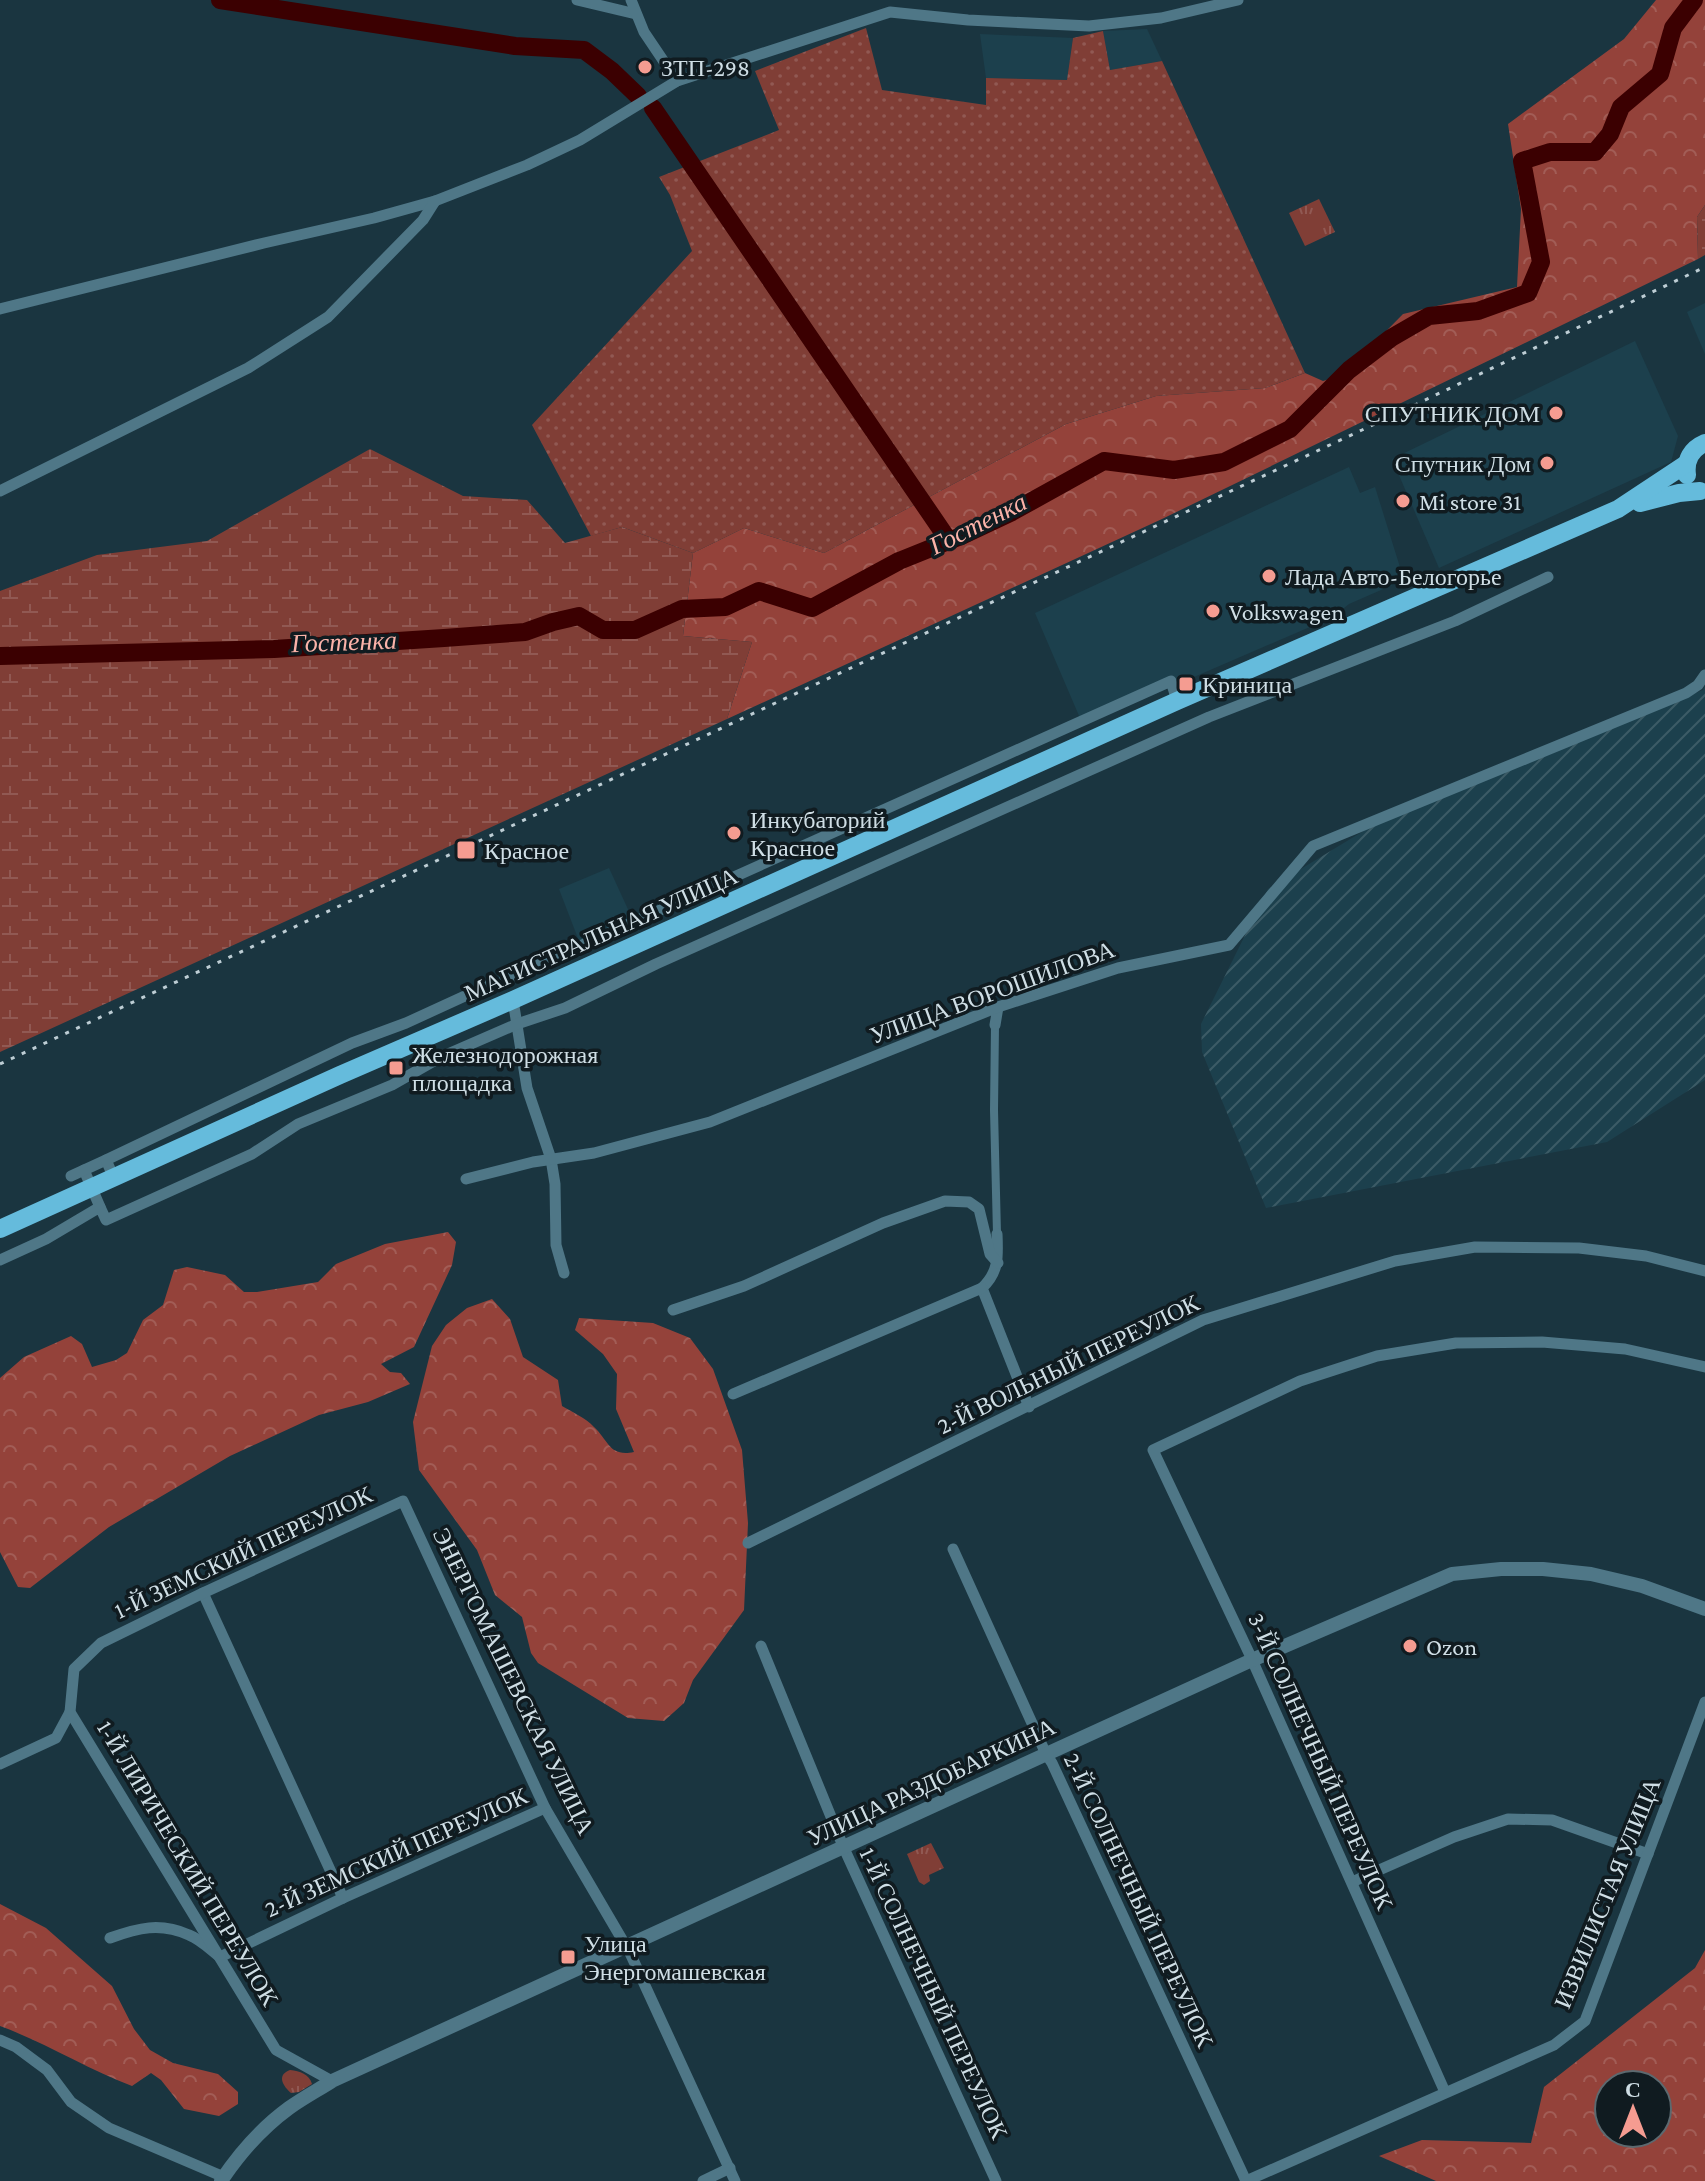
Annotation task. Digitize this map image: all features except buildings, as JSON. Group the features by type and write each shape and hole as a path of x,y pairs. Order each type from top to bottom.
{"main road":[{"name":"МАГИСТРАЛЬНАЯ УЛИЦА","path":"1618,509 1686,464 1693,451 1705,443"},
{"name":"МАГИСТРАЛЬНАЯ УЛИЦА","path":"1686,464 1689,480 1703,493"},
{"name":"МАГИСТРАЛЬНАЯ УЛИЦА","path":"0,1229 1177,701 1618,509 1667,495 1689,491 1703,493"}],"street":[{"path":"577,0 636,14"},
{"path":"631,0 644,32 677,81"},
{"path":"0,309 435,201 527,165 580,140 677,81 889,6 968,20 1089,26 1161,18 1238,0"},
{"path":"0,491 248,368 328,317 423,220 435,201"},
{"path":"84,1170 106,1220 252,1154 298,1124 392,1085 441,1057 517,1024 565,1008 656,964 1202,720 1450,623 1548,577"},
{"name":"УЛИЦА ВОРОШИЛОВА","path":"466,1179 551,1159 594,1153 710,1122 998,1007 1118,968 1229,945 1313,846 1686,693 1698,685 1705,675"},
{"path":"504,980 1171,681 1177,701"},
{"path":"71,1176 352,1043 406,1023 491,984"},
{"path":"513,1000 527,1088 551,1159 555,1184 556,1245 564,1273"},
{"path":"733,1394 982,1288 991,1279 998,1263 994,1110 998,1007"},
{"path":"106,1160 114,1178"},
{"path":"673,1310 744,1286 883,1223 945,1201 969,1202 979,1209 990,1254 998,1263"},
{"path":"0,1260 46,1239 100,1207"},
{"name":"2-Й ВОЛЬНЫЙ ПЕРЕУЛОК","path":"748,1543 1203,1320 1395,1261 1475,1247 1579,1248 1646,1256 1705,1269"},
{"path":"982,1288 1029,1407"},
{"name":"3-Й СОЛНЕЧНЫЙ ПЕРЕУЛОК","path":"1445,2092 1252,1660 1153,1450 1300,1381 1377,1356 1456,1343 1542,1342 1625,1349 1705,1367"},
{"name":"1-Й ЗЕМСКИЙ ПЕРЕУЛОК","path":"101,1643 403,1501"},
{"name":"ЭНЕРГОМАШЕВСКАЯ УЛИЦА","path":"403,1501 545,1808 627,1947 735,2181"},
{"name":"2-Й СОЛНЕЧНЫЙ ПЕРЕУЛОК","path":"953,1549 1246,2181"},
{"name":"УЛИЦА РАЗДОБАРКИНА","path":"222,2179 272,2122 332,2081 1252,1660 1452,1574 1543,1569 1591,1574 1642,1586 1705,1609"},
{"path":"203,1593 343,1898"},
{"name":"1-Й ЛИРИЧЕСКИЙ ПЕРЕУЛОК","path":"101,1643 74,1669 70,1712 276,2050 332,2081"},
{"name":"1-Й СОЛНЕЧНЫЙ ПЕРЕУЛОК","path":"761,1646 843,1846 996,2181"},
{"name":"ИЗВИЛИСТАЯ УЛИЦА","path":"1246,2181 1554,2045 1585,2021 1705,1702"},
{"path":"0,1764 56,1738 70,1712"},
{"name":"2-Й ЗЕМСКИЙ ПЕРЕУЛОК","path":"220,1957 545,1808"},
{"path":"1352,1882 1454,1837 1508,1819 1552,1820 1648,1854"},
{"path":"110,1938 139,1928 159,1927 190,1935 220,1957"},
{"path":"0,2040 16,2047 47,2070 71,2102 109,2128 222,2179"},
{"path":"703,2181 730,2168"}],"shaded area":[{"path":"1147,29 1162,61 1110,70 1103,31"},
{"path":"980,34 1073,38 1067,80 986,78"},
{"path":"1705,303 1705,354 1687,312"},
{"path":"1635,341 1678,436 1671,462 1439,568 1392,459"},
{"path":"1349,467 1360,493 1375,487 1404,580 1349,604 1333,617 1083,725 1035,613"},
{"path":"1705,686 1705,1080 1607,1142 1266,1208 1202,1052 1201,1024 1268,889 1380,821 1425,800 1703,690"},
{"path":"609,868 632,918 579,941 559,889"}],"green space":[{"path":"1656,0 1705,0 1705,205 1697,217 1698,259 1162,519 727,719 752,642 683,636 693,553 744,528 824,553 1066,424 1156,396 1265,388 1305,373 1323,381 1343,375 1403,314 1517,287 1521,209 1508,124 1624,39"},
{"path":"866,28 882,90 986,105 986,78 1067,80 1073,38 1103,31 1110,70 1162,61 1305,373 1265,388 1156,396 1066,424 824,553 744,528 693,553 622,527 591,536 532,425 692,251 670,195 659,177 779,130 755,71"},
{"path":"1319,199 1335,232 1305,246 1289,213"},
{"path":"1705,205 1705,255 1698,259 1697,217"},
{"path":"370,449 463,496 527,500 565,543 622,527 693,553 683,636 752,642 727,719 0,1052 0,591 97,555 207,541"},
{"path":"448,1232 456,1242 452,1265 414,1347 381,1364 390,1372 401,1373 410,1384 368,1402 319,1415 230,1456 109,1527 30,1588 18,1587 0,1552 0,1378 24,1357 71,1336 82,1344 92,1367 116,1360 127,1353 143,1320 163,1305 174,1270 187,1267 225,1275 244,1292 257,1292 318,1282 336,1264 385,1244"},
{"path":"492,1299 510,1319 523,1357 558,1380 562,1406 587,1421 610,1447 619,1452 634,1452 616,1409 617,1374 603,1354 575,1330 579,1318 653,1323 690,1338 713,1369 742,1450 748,1523 744,1610 693,1680 684,1703 664,1721 628,1718 538,1663 531,1653 522,1617 495,1595 477,1550 419,1470 413,1422 432,1346 446,1325 467,1308"},
{"path":"931,1843 944,1868 929,1875 930,1881 924,1885 919,1882 907,1854"},
{"path":"0,1904 46,1928 112,1986 134,2029 150,2050 173,2063 218,2074 238,2092 238,2104 219,2116 184,2109 161,2080 151,2073 132,2086 0,2026"},
{"path":"1705,1950 1705,2181 1436,2181 1379,2156 1422,2140 1531,2143 1544,2087 1695,1968"},
{"path":"290,2070 304,2074 312,2084 291,2093 282,2078"}],"waterway":[{"path":"220,0 515,46 584,50 638,96"},
{"name":"Гостенка","path":"0,656 274,649 444,638 525,632 579,616 603,630 635,630 682,609 725,607 759,591 812,608 899,561 1012,512 1104,461 1174,470 1224,462 1290,429 1349,370 1391,338 1429,316 1478,311 1528,293 1541,262 1522,161 1550,152 1595,152 1610,134 1621,107 1660,74 1673,28 1694,0"},
{"path":"653,108 949,541"}],"railway":[{"path":"0,1064 1362,430 1705,267"}],"place":[{"name":"ЗТП-298","path":"645,67"},
{"name":"СПУТНИК ДОМ","path":"1556,413"},
{"name":"Спутник Дом","path":"1547,463"},
{"name":"Mi store 31","path":"1403,501"},
{"name":"Лада Авто-Белогорье","path":"1269,576"},
{"name":"Volkswagen","path":"1213,611"},
{"name":"Криница","path":"1186,684"},
{"name":"Инкубаторий Красное","path":"734,833"},
{"name":"Красное","path":"466,850"},
{"name":"Железнодорожная площадка","path":"396,1068"},
{"name":"Ozon","path":"1410,1646"},
{"name":"Улица Энергомашевская","path":"568,1957"}]}
